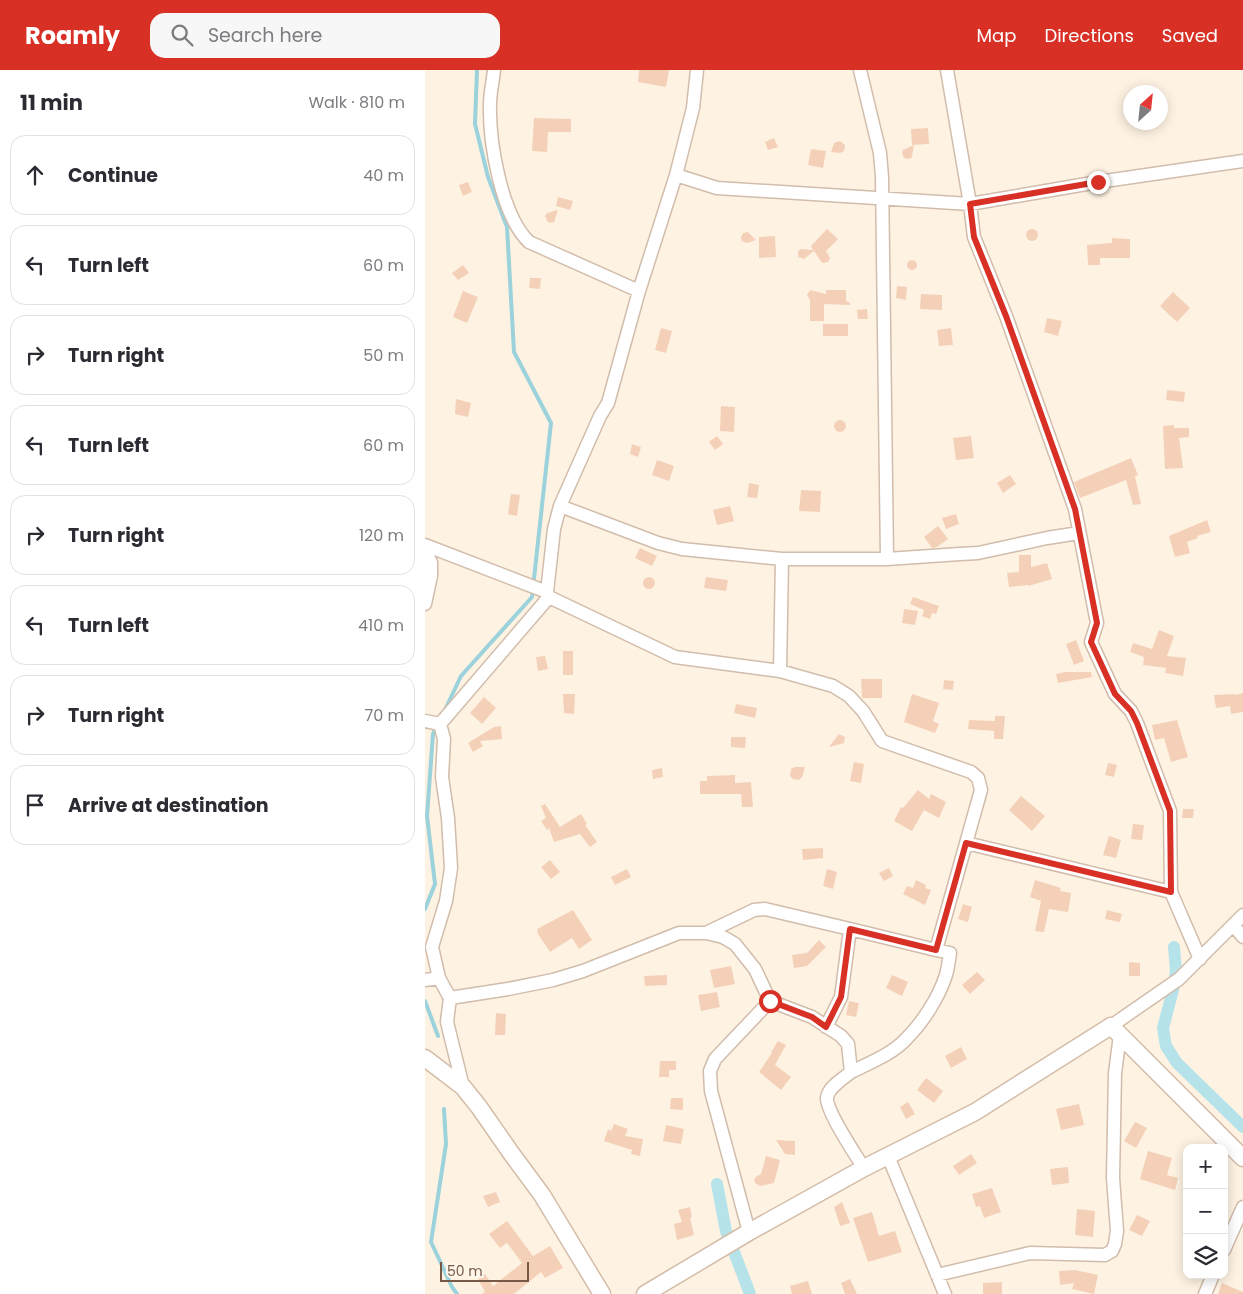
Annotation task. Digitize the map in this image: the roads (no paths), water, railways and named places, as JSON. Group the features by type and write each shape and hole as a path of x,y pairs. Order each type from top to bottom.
{"street":[{"path":"494,70 489,103 497,179 518,229 529,242 639,290"},
{"path":"463,1088 447,1022 450,998 439,978 432,947 446,901 451,868 448,818 442,777 444,739 430,722 548,594 554,529 560,506 600,416 608,403 639,290 676,175 693,108 697,70"},
{"path":"860,70 880,153 882,177 887,559"},
{"path":"947,70 974,237 1006,316 1075,509 1097,623 1091,642 1115,694 1131,711 1137,723 1170,811 1171,892 1200,960"},
{"path":"676,175 717,188 970,204 1098,182 1243,161"},
{"path":"560,506 658,543 682,548 782,559 887,559 978,553 1079,533"},
{"path":"425,545 548,594 675,657 780,671 833,686 849,696 863,711 882,741 962,767 971,772 978,778 981,790 936,950"},
{"path":"425,551 431,562 431,576 425,604"},
{"path":"780,671 782,559"},
{"path":"966,843 1171,892"},
{"path":"706,932 754,910 765,909 950,952 946,976 924,1016 907,1039 888,1052 851,1072 831,1090 827,1099 830,1111 864,1168"},
{"path":"645,1294 729,1243 864,1168 975,1112 1116,1030 1179,980 1243,915"},
{"path":"1233,926 1243,937"},
{"path":"826,1027 841,997 850,929"},
{"path":"450,998 553,980 583,971 679,933 706,932 723,937 735,944 755,969 770,1001 812,1017 841,1036 848,1044 851,1072"},
{"path":"425,980 439,978"},
{"path":"749,1232 711,1091 710,1071 715,1059 770,1001"},
{"path":"1116,1030 1243,1158"},
{"path":"937,1275 1030,1253 1049,1252 1105,1255 1112,1251 1117,1231 1113,1178 1116,1030"},
{"path":"425,1058 463,1088 479,1107 542,1195 602,1294"},
{"path":"888,1156 945,1294"},
{"path":"1228,1241 1243,1206"},
{"path":"1205,1294 1211,1279"}],"waterway":[{"path":"444,712 461,676 532,597 551,423 514,352 507,227 488,177 475,124 477,70"},
{"path":"425,909 435,884 427,816 433,734 436,727"},
{"path":"1174,947 1176,971 1163,1028 1166,1046 1177,1063 1243,1127"},
{"path":"425,1001 438,1036"},
{"path":"444,1109 446,1144 431,1242 457,1294"},
{"path":"717,1184 726,1231 750,1294"}]}
